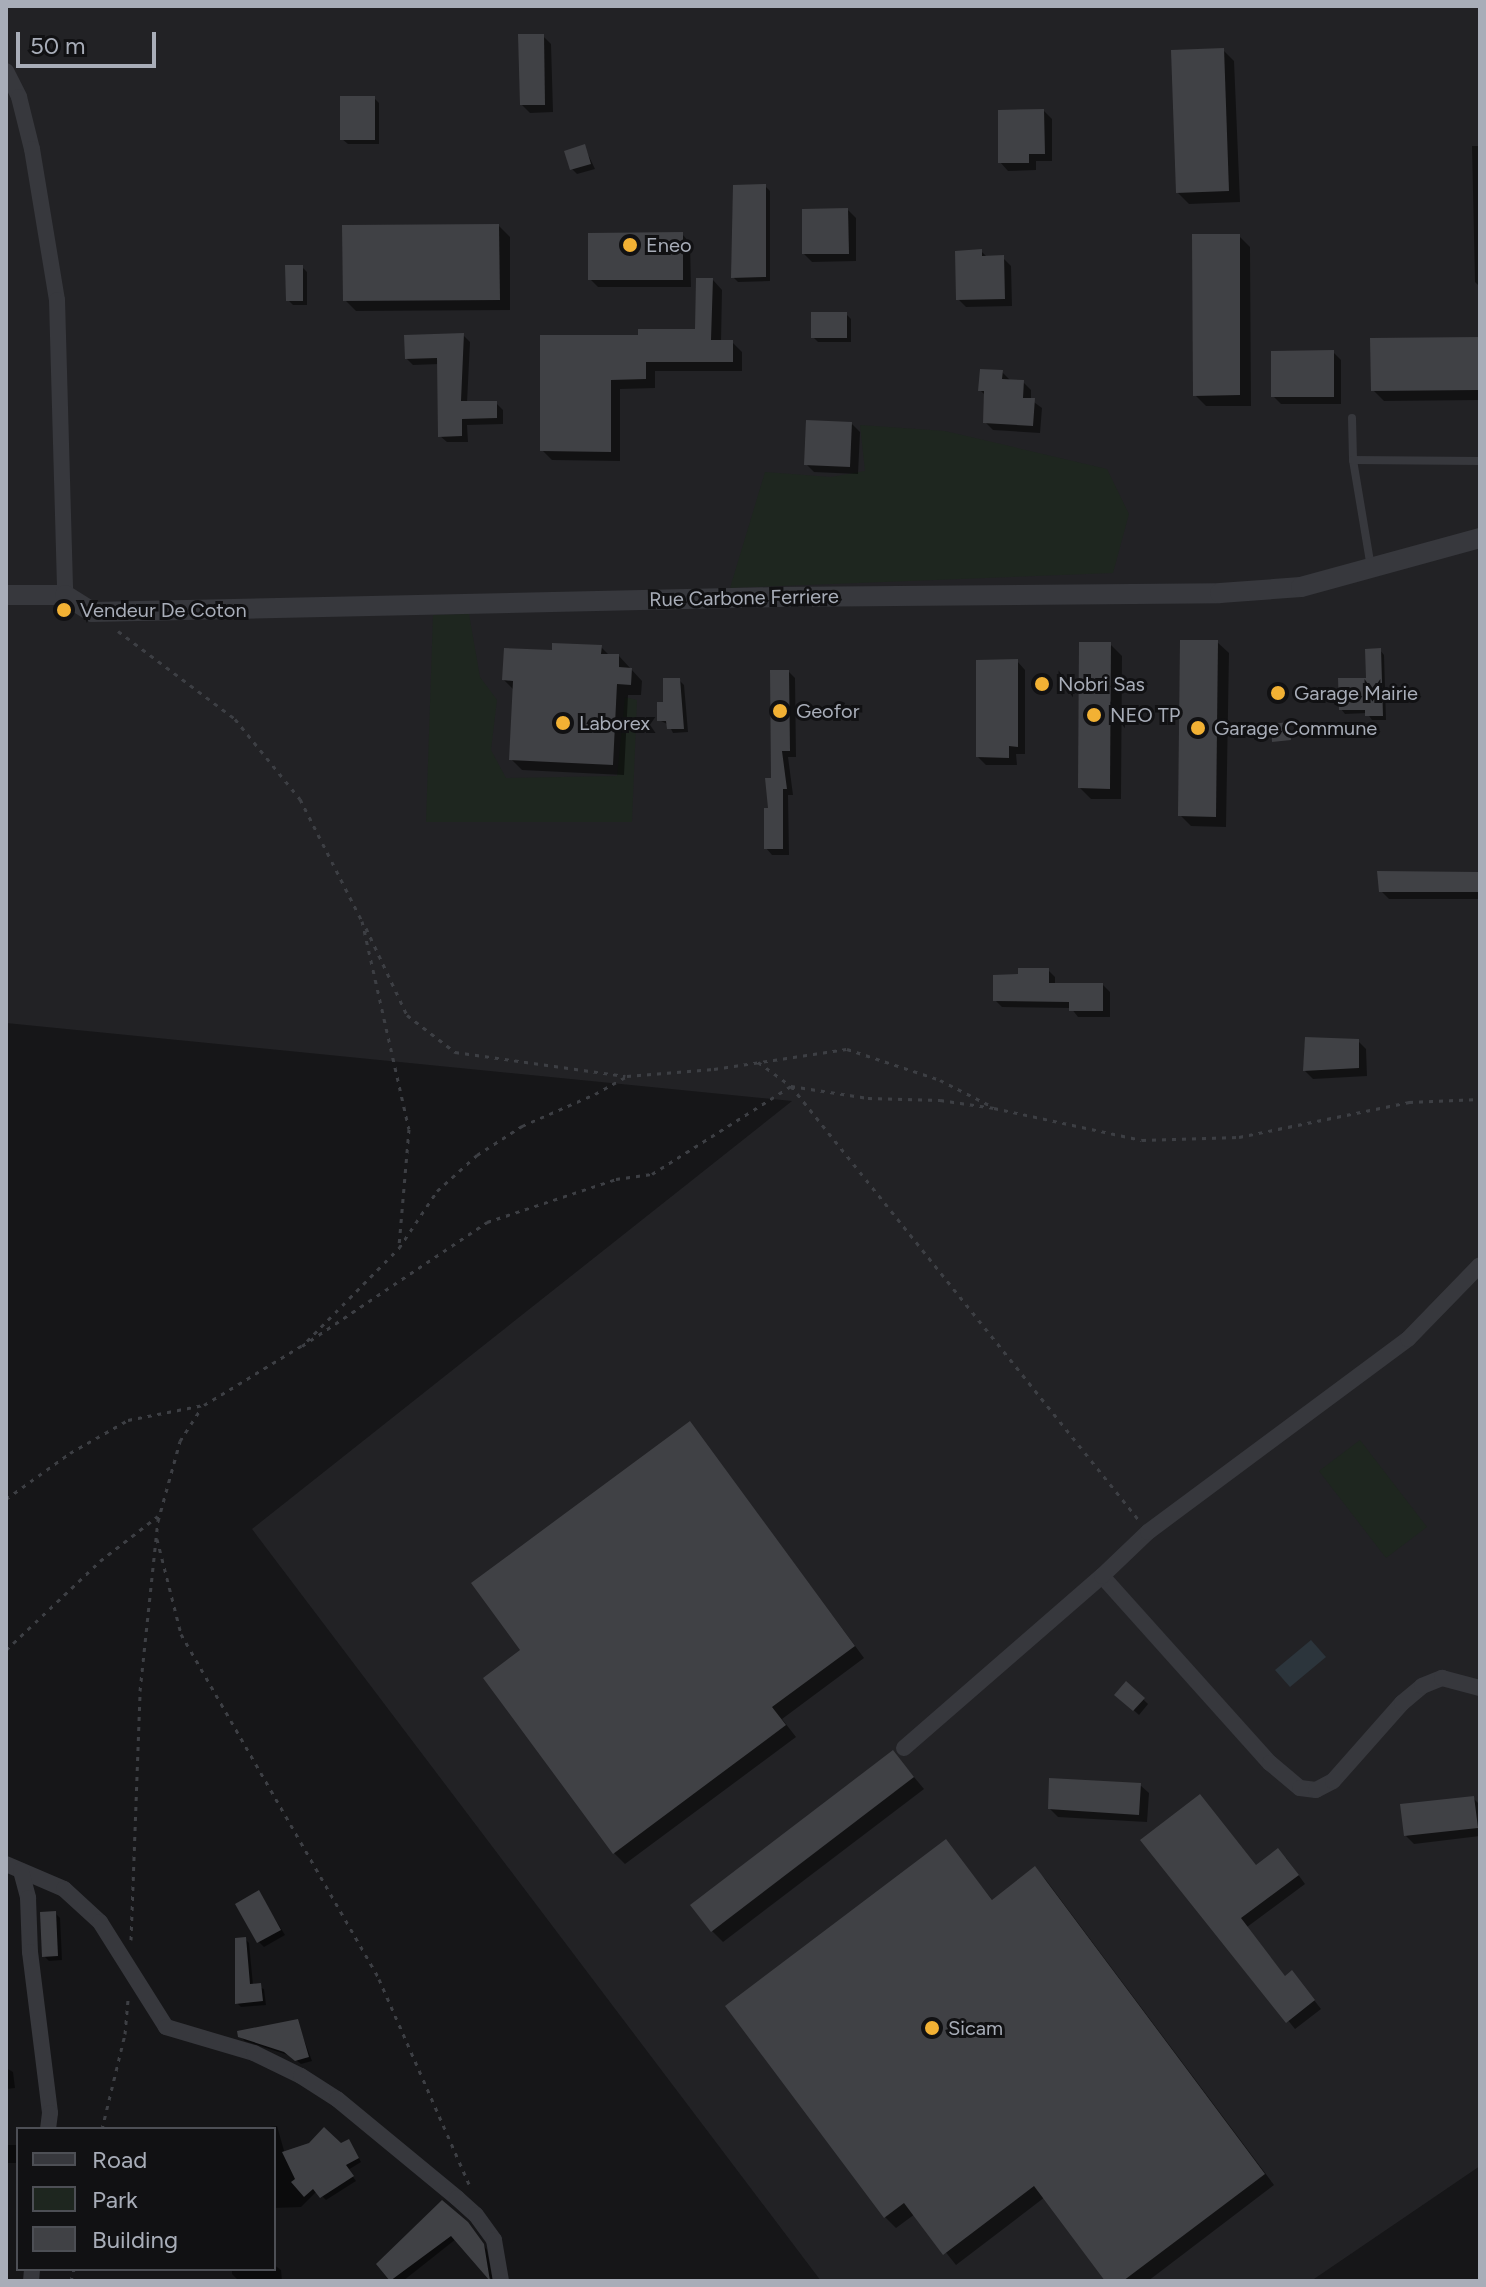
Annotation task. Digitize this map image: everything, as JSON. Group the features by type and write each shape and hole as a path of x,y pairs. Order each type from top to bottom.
{"street":[{"path":"6,71 19,97 32,149 57,300 65,595"},
{"name":"Rue Carbone Ferriere","path":"92,612 777,597 1220,593 1301,587 1480,538"},
{"path":"6,595 65,595 92,612"},
{"path":"904,1748 1102,1576 1148,1532 1408,1339 1480,1265"},
{"path":"1102,1576 1270,1763 1300,1788 1316,1790 1333,1781 1402,1703 1422,1686 1442,1678 1480,1688"},
{"path":"13,1868 64,1889 100,1922 166,2027 254,2053 301,2076 337,2099 457,2198 476,2215 494,2240 501,2281"},
{"path":"13,1868 28,1898 30,1952 50,2113 48,2127"}],"lane":[{"path":"1352,418 1353,460 1371,569"},
{"path":"1353,460 1480,461"}],"path":[{"path":"92,612 235,719 300,799 407,1015 455,1052 627,1076 847,1049 940,1080 994,1108"},
{"path":"362,921 409,1129 399,1248"},
{"path":"758,1062 791,1086 1148,1532"},
{"path":"302,1346 399,1248 437,1191 477,1155 522,1126 595,1094 627,1076"},
{"path":"6,1499 70,1453 128,1420 204,1405 302,1346 487,1222 616,1179 652,1174 791,1086 868,1098 940,1100 994,1108 1142,1140 1239,1137 1409,1102 1480,1099"},
{"path":"131,1940 140,1691 157,1539 180,1441 204,1405"},
{"path":"6,1650 100,1561 161,1513"},
{"path":"157,1539 173,1615 192,1657 379,1979 475,2196"},
{"path":"102,2127 125,2034 130,1971"}],"shaded area":[{"path":"6,6 1480,6 1480,2166 1311,2281 821,2281 252,1529 792,1101 6,1023"},
{"path":"1311,1640 1326,1657 1290,1687 1275,1670"}],"green space":[{"path":"860,425 945,431 1107,469 1129,514 1113,573 730,588 765,472 831,477 865,471"},
{"path":"469,614 480,677 497,700 491,750 506,778 617,776 625,697 637,700 632,822 426,822 433,615"},
{"path":"1360,1440 1427,1527 1386,1558 1319,1471"}],"building":[{"path":"518,34 544,34 545,105 520,105"},
{"path":"1224,48 1229,191 1176,193 1171,50"},
{"path":"340,96 375,96 375,140 340,140"},
{"path":"1044,109 1045,154 1029,154 1029,163 998,163 998,110"},
{"path":"585,144 591,164 570,170 564,151"},
{"path":"766,184 766,277 731,278 733,185"},
{"path":"848,208 849,254 802,254 802,209"},
{"path":"499,224 500,300 343,301 342,225"},
{"path":"683,232 683,280 588,280 588,233"},
{"path":"1192,234 1240,234 1240,395 1193,396"},
{"path":"982,249 982,256 1004,255 1005,299 956,300 955,251"},
{"path":"285,265 303,265 303,301 286,301"},
{"path":"696,278 713,278 711,340 733,340 733,362 646,362 646,379 611,380 611,452 540,451 540,335 638,335 638,329 695,329"},
{"path":"811,312 847,312 847,338 811,338"},
{"path":"464,333 461,401 497,401 497,418 462,419 462,436 438,437 437,358 405,359 404,335"},
{"path":"1480,337 1480,390 1371,391 1370,338"},
{"path":"1334,350 1334,397 1271,397 1271,351"},
{"path":"980,369 1003,370 1002,379 1024,380 1023,398 1035,398 1033,426 983,423 984,391 978,391"},
{"path":"806,420 852,422 850,467 804,465"},
{"name":"Garage Commune","path":"1180,640 1218,640 1216,817 1178,816"},
{"name":"NEO TP","path":"1079,642 1111,642 1110,789 1078,788"},
{"name":"Laborex","path":"552,643 602,645 601,654 619,654 619,667 632,668 631,685 617,684 613,765 509,760 513,681 502,680 504,648 552,650"},
{"path":"1381,648 1383,716 1365,716 1365,710 1339,710 1338,678 1366,678 1365,649"},
{"path":"1018,659 1018,747 1009,746 1009,758 976,757 976,660"},
{"path":"770,670 789,670 790,751 782,751 787,789 783,789 783,849 764,849 764,808 768,808 765,778 771,778"},
{"path":"663,678 680,678 684,729 667,729 666,721 657,721 657,702 663,702"},
{"path":"1289,722 1291,740 1272,742 1271,724"},
{"path":"1377,871 1480,872 1480,892 1379,892"},
{"path":"1018,968 1049,968 1049,983 1103,983 1103,1011 1069,1011 1069,1002 993,1001 993,975 1018,974"},
{"path":"1305,1037 1359,1039 1359,1068 1303,1071"},
{"path":"690,1421 855,1646 772,1707 786,1725 613,1854 483,1678 520,1650 471,1583"},
{"path":"1126,1681 1145,1698 1133,1711 1114,1695"},
{"path":"893,1750 914,1777 711,1932 690,1905"},
{"path":"1049,1778 1141,1783 1139,1815 1048,1809"},
{"path":"1200,1794 1256,1865 1278,1848 1299,1875 1241,1918 1285,1976 1292,1970 1315,2000 1286,2023 1140,1840"},
{"path":"1474,1796 1478,1828 1404,1836 1400,1804"},
{"path":"946,1839 992,1900 1035,1866 1265,2174 1123,2281 1105,2281 1034,2186 943,2255 904,2203 884,2218 725,2006"},
{"path":"259,1890 281,1930 257,1943 235,1904"},
{"path":"56,1911 58,1956 42,1957 40,1912"},
{"path":"246,1937 250,1984 261,1983 263,2001 235,2004 235,1938"},
{"path":"298,2019 309,2057 295,2061 284,2052 238,2037 237,2031"},
{"path":"324,2127 341,2143 349,2139 359,2158 346,2165 354,2176 320,2198 313,2189 304,2197 291,2182 295,2179 282,2152 309,2143"},
{"path":"442,2200 468,2222 484,2244 490,2281 451,2236 390,2281 376,2264"}],"place":[{"name":"Eneo","path":"630,245"},
{"name":"Vendeur De Coton","path":"64,610"},
{"name":"Nobri Sas","path":"1042,684"},
{"name":"Garage Mairie","path":"1278,693"},
{"name":"Geofor","path":"780,711"},
{"name":"NEO TP","path":"1094,715"},
{"name":"Laborex","path":"563,723"},
{"name":"Garage Commune","path":"1198,728"},
{"name":"Sicam","path":"932,2028"}]}
